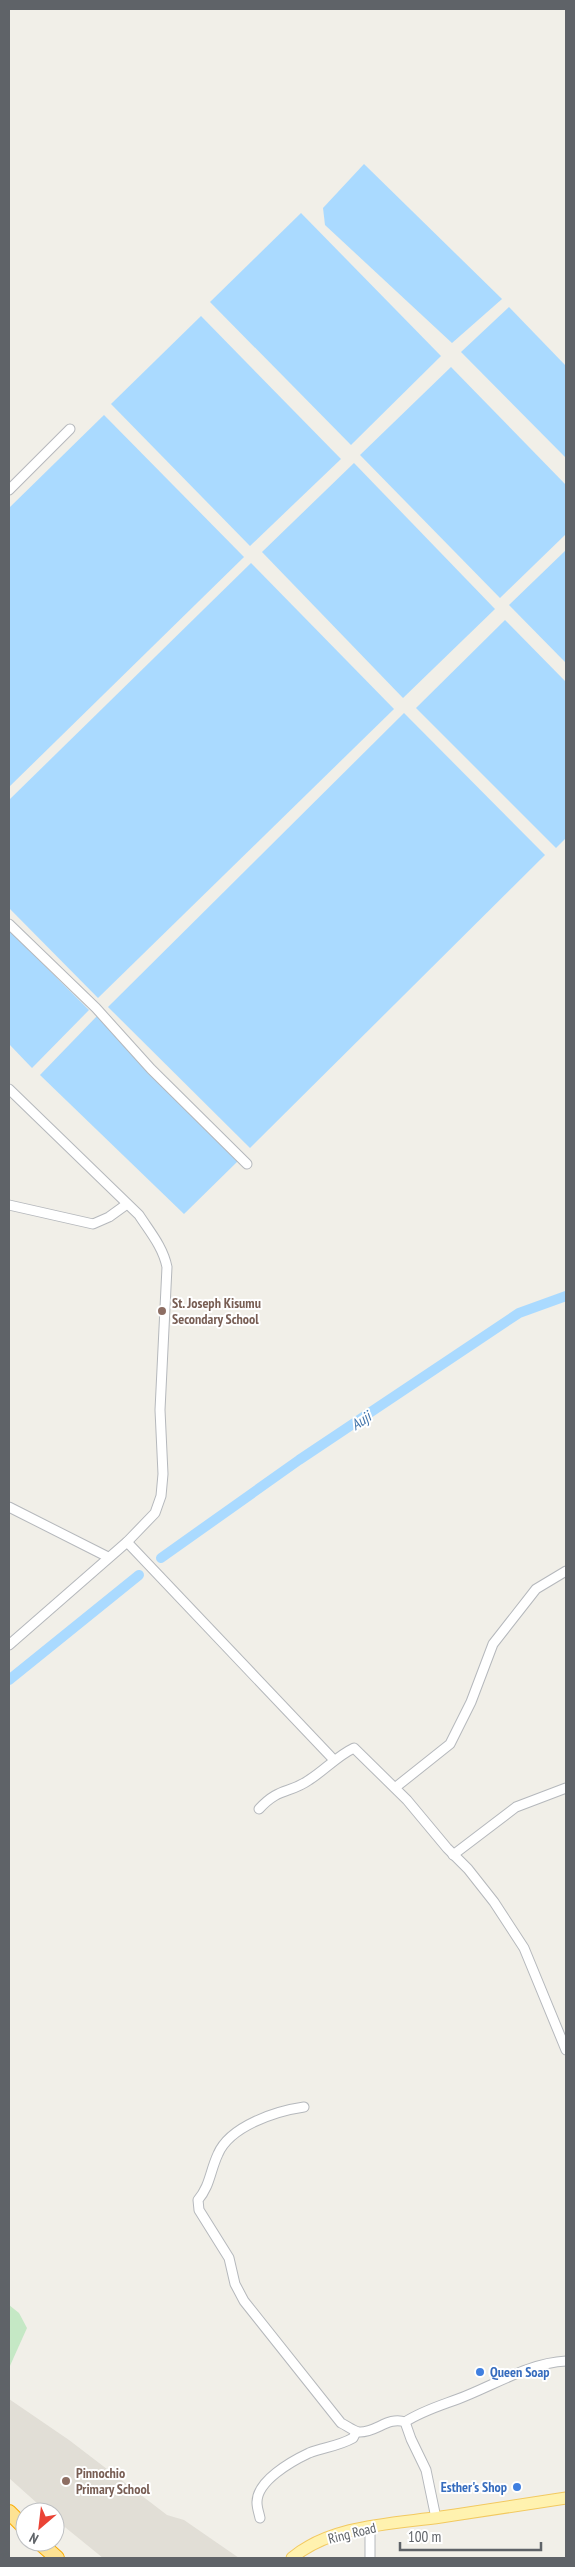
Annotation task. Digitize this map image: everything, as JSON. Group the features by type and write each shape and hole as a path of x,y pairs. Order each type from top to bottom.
{"main road":[{"name":"Ring Road","path":"292,2558 314,2543 370,2527 566,2498"}],"street":[{"path":"9,490 70,429"},
{"path":"9,924 96,1008 151,1069 247,1164"},
{"path":"9,1088 139,1215 154,1236 165,1258 167,1267 160,1410 164,1474 161,1496 151,1519 9,1645"},
{"path":"9,1205 93,1224 109,1217 127,1204"},
{"path":"9,1507 108,1557"},
{"path":"127,1542 334,1760"},
{"path":"396,1788 450,1744 471,1702 493,1644 536,1589 566,1571"},
{"path":"259,1809 275,1794 308,1781 334,1760 354,1748 396,1788 478,1882 524,1948 566,2050"},
{"path":"453,1855 516,1808 566,1788"},
{"path":"304,2107 283,2110 261,2119 227,2142 218,2154 208,2185 198,2200 198,2205 229,2258 235,2284 244,2302 341,2423 356,2432 372,2430 392,2420 405,2422 430,2408 458,2399 513,2375 548,2363 566,2361"},
{"path":"405,2422 426,2470 436,2518"},
{"path":"260,2518 256,2501 261,2490 274,2472 309,2453 338,2446 354,2438 356,2432"},
{"path":"370,2527 370,2558"}],"shaded area":[{"name":"Pinnochio Primary School","path":"9,2399 69,2440 167,2515 184,2520 239,2558 103,2558 65,2527 65,2502 36,2502 9,2478"}],"green space":[{"path":"9,2305 19,2313 27,2328 9,2368"}],"water":[{"path":"364,164 502,299 452,343 325,225 323,208"},
{"path":"301,213 441,356 351,445 210,302"},
{"path":"509,307 566,366 566,458 461,352"},
{"path":"201,316 341,459 250,546 111,404"},
{"path":"451,367 566,485 566,534 500,598 360,455"},
{"path":"104,415 244,557 9,787 9,508"},
{"path":"354,463 495,609 403,698 262,552"},
{"path":"566,550 566,663 509,605"},
{"path":"251,563 394,709 98,998 9,908 9,800"},
{"path":"505,620 566,682 566,838 556,848 416,708"},
{"path":"404,713 545,855 250,1148 108,1007"},
{"path":"9,930 89,1010 32,1068 9,1044"},
{"path":"98,1015 239,1160 184,1214 40,1075"}],"waterway":[{"name":"Auji","path":"161,1558 299,1460 519,1313 566,1296"},
{"name":"Auji","path":"9,1680 139,1575"}],"place":[{"name":"St. Joseph Kisumu Secondary School","path":"162,1311"},
{"name":"Queen Soap","path":"480,2372"},
{"name":"Pinnochio Primary School","path":"66,2481"},
{"name":"Esther's Shop","path":"517,2487"}]}
